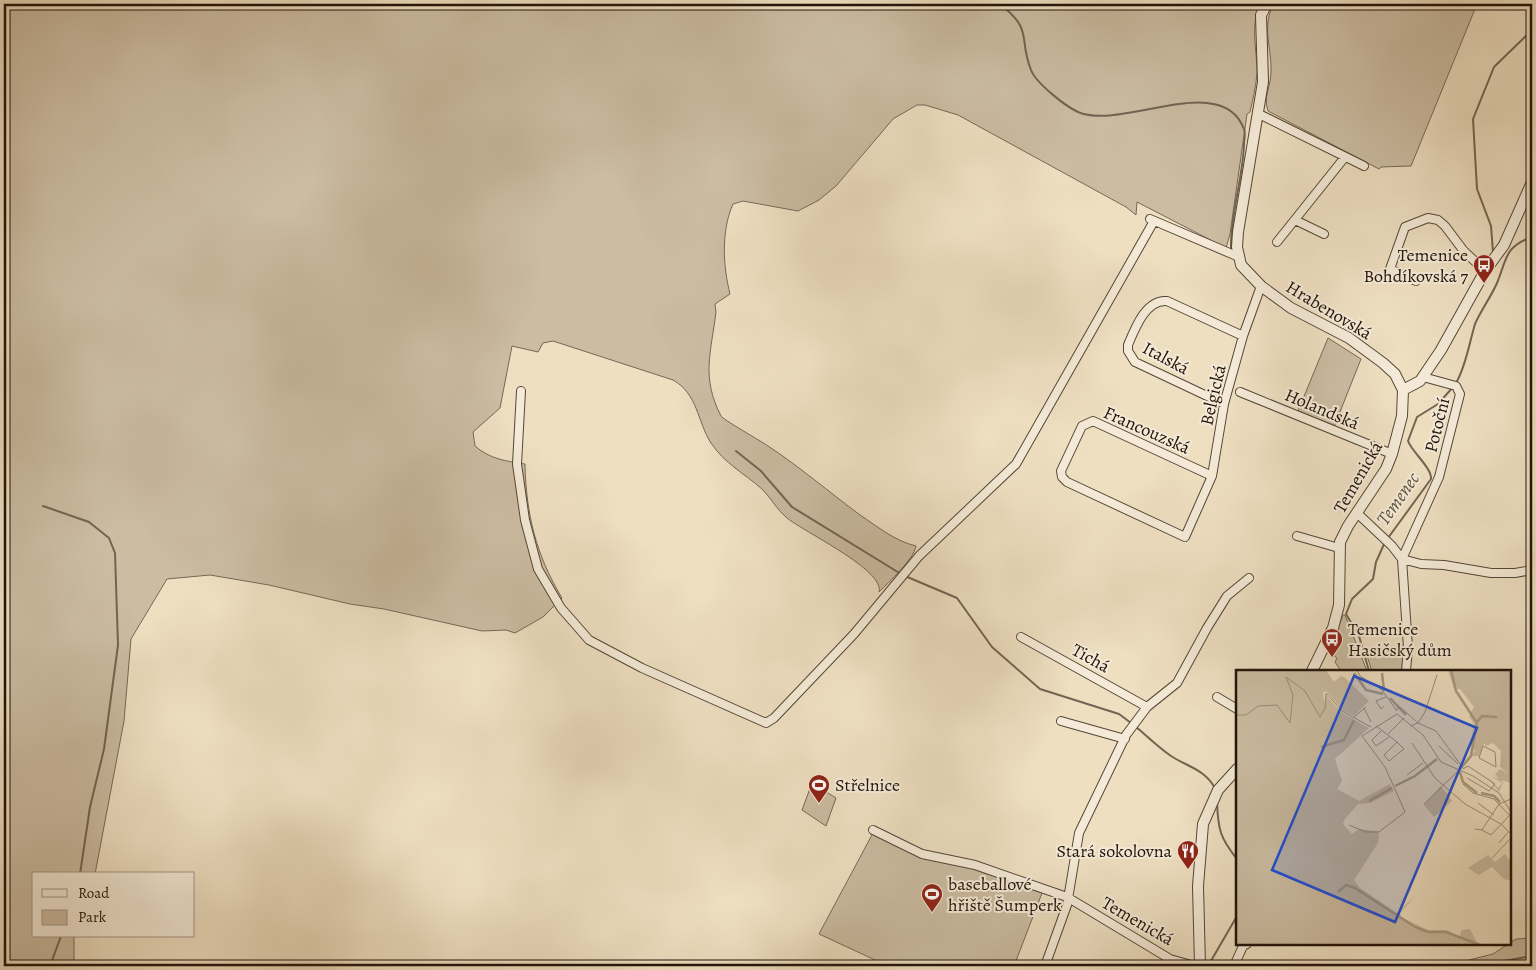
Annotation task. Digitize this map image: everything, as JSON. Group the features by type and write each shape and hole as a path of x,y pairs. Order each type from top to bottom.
{"street":[{"path":"521,390 517,464 525,520 538,569 562,608 589,640 642,668 766,723 774,718 854,634 919,556 1016,464 1152,220 1239,257 1238,232 1262,82 1261,15 1267,4"},
{"path":"1257,113 1364,166"},
{"path":"1276,242 1345,157"},
{"path":"1404,390 1413,386 1423,377 1485,271 1504,245 1532,182"},
{"path":"1416,281 1390,269 1405,227 1428,218 1438,220 1445,226 1463,250 1485,271"},
{"path":"1295,220 1324,234"},
{"name":"Hrabenovská","path":"1239,257 1245,270 1261,286 1291,308 1349,338 1395,374 1404,390"},
{"name":"Belgická","path":"1185,537 1212,476 1224,404 1243,336 1261,286"},
{"name":"Italská","path":"1224,404 1134,362 1128,351 1128,345 1150,305 1160,300 1167,301 1243,336"},
{"name":"Potoční","path":"1406,670 1408,648 1402,559 1439,477 1460,398 1459,388 1423,377"},
{"name":"Temenická","path":"1312,670 1333,628 1339,605 1339,548 1343,534 1386,469 1402,416 1404,390"},
{"name":"Holandská","path":"1240,392 1392,454"},
{"name":"Francouzská","path":"1185,537 1067,482 1062,477 1062,465 1082,426 1093,421 1212,476"},
{"path":"1357,513 1386,540 1402,559 1421,564 1444,564 1491,573 1515,573 1532,570"},
{"path":"1297,536 1339,548"},
{"path":"1044,966 1067,905 1079,833 1125,738 1147,707 1178,682 1206,628 1227,596 1248,578"},
{"name":"Tichá","path":"1021,637 1147,707"},
{"path":"1217,697 1236,708"},
{"path":"1061,721 1125,738"},
{"name":"Temenická","path":"1200,966 1198,886 1203,824 1218,790 1236,770"},
{"name":"Temenická","path":"873,830 922,854 975,865 1067,897 1175,964 1195,966"},
{"path":"1234,966 1244,945"}],"green space":[{"path":"4,4 1260,4 1255,21 1256,83 1250,112 1247,114 1230,234 1226,248 1137,202 1136,215 1126,207 958,115 925,105 917,105 893,119 836,186 819,200 798,211 743,201 733,204 726,226 724,249 730,294 715,304 716,312 710,353 709,377 715,402 723,418 780,454 880,529 901,541 916,546 906,564 879,592 877,583 870,573 842,552 787,518 762,489 722,457 706,435 688,393 673,380 553,341 543,343 538,352 512,346 500,408 473,432 475,446 492,457 525,464 530,517 534,534 545,566 562,598 543,617 515,633 506,630 482,631 269,585 210,575 167,579 131,639 124,721 95,872 32,872 32,938 74,938 74,960 78,966 4,966"},
{"path":"1274,4 1477,4 1411,166 1381,167 1379,169 1268,111 1266,101 1271,77 1271,63 1268,20"},
{"path":"1328,338 1361,359 1334,427 1298,411"},
{"path":"1343,615 1345,615 1367,670 1340,670 1335,662 1337,658 1329,652"},
{"path":"1365,650 1406,654 1405,670 1372,670"},
{"name":"Střelnice","path":"812,783 836,798 826,826 802,810"},
{"name":"baseballové hřiště Šumperk","path":"873,833 925,859 962,865 1042,893 1014,966 888,966 819,934"},
{"path":"1532,938 1532,966 1420,966 1465,961 1493,954 1507,945 1511,945 1511,942 1516,939"}],"waterway":[{"path":"1000,4 1011,13 1021,28 1027,59 1034,75 1052,94 1078,112 1097,116 1193,103 1215,104 1232,112 1244,129 1245,134 1232,223 1231,249"},
{"name":"Temenec","path":"1493,252 1491,226 1477,189 1473,119 1494,67 1528,34 1532,19"},
{"name":"Temenec","path":"1456,383 1465,362 1475,324 1495,288 1508,255 1516,245 1532,237"},
{"name":"Temenec","path":"1388,538 1431,479 1425,465 1408,441 1417,417 1438,404 1453,387"},
{"path":"736,451 761,471 792,507 901,574"},
{"path":"43,506 89,522 109,538 115,553 118,645 104,749 90,807 80,872"},
{"name":"Temenec","path":"1369,670 1359,636 1346,614 1352,599 1373,579 1376,562 1385,542"},
{"path":"905,576 957,598 992,647 1040,689 1119,714 1131,723"},
{"path":"1135,726 1171,756 1201,772 1215,788"},
{"path":"1217,802 1218,819 1223,839 1236,858"},
{"name":"Temenec","path":"1208,966 1236,918"},
{"path":"50,966 60,938"},
{"path":"1476,966 1532,956"}],"place":[{"name":"Temenice Bohdíkovská 7","path":"1484,284"},
{"name":"Temenice Hasičský dům","path":"1332,658"},
{"name":"Střelnice","path":"819,804"},
{"name":"Stará sokolovna","path":"1188,870"},
{"name":"baseballové hřiště Šumperk","path":"932,913"}]}
